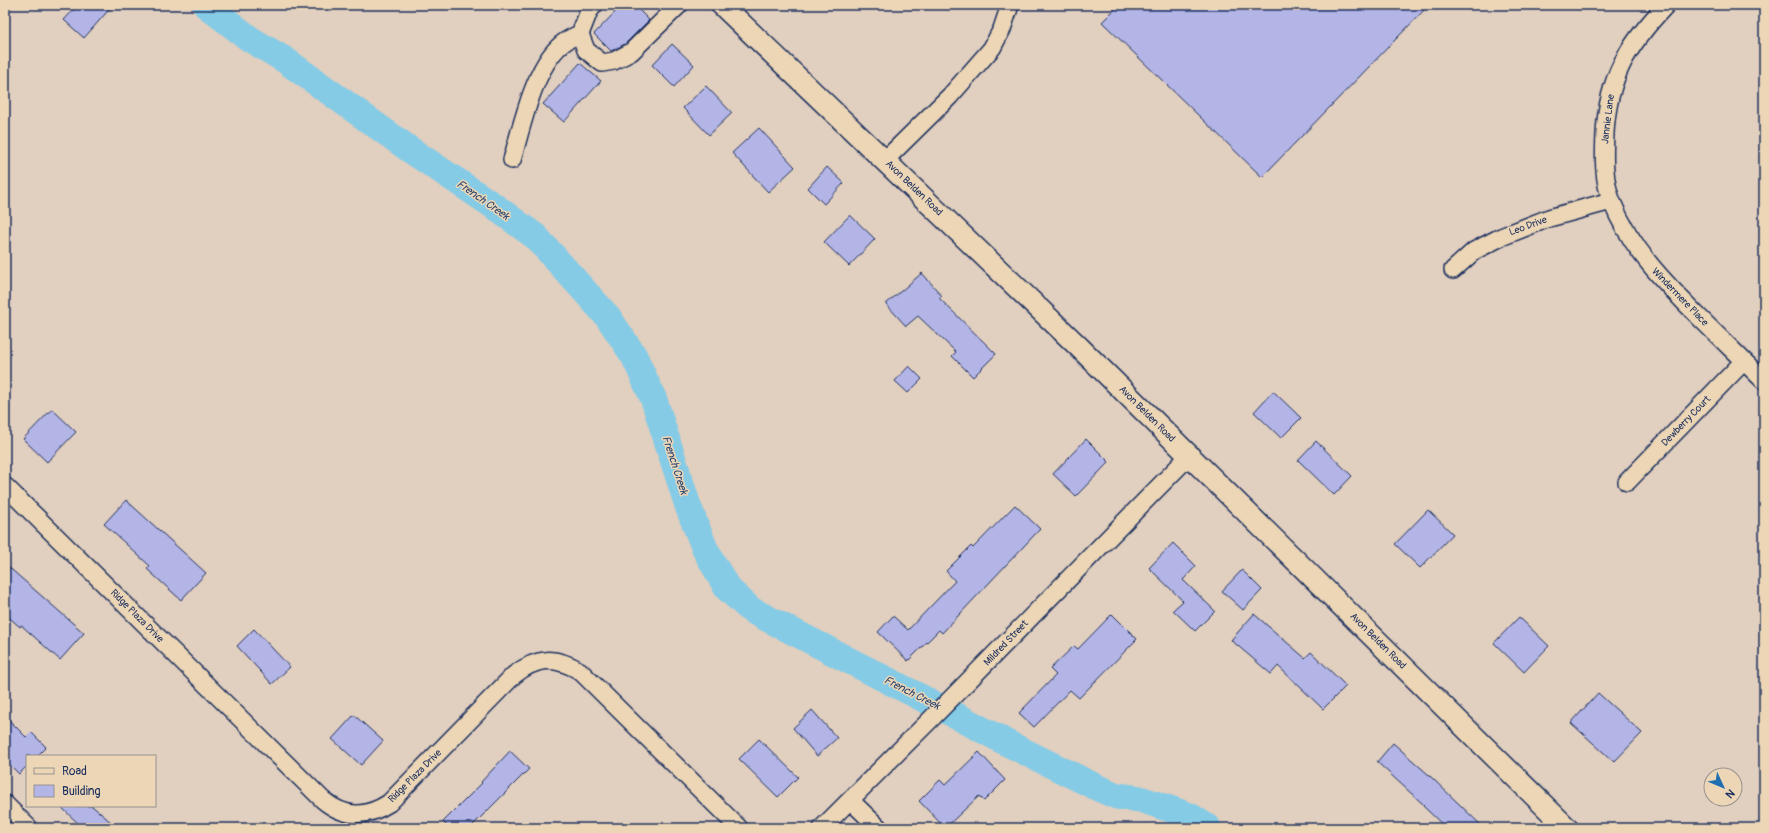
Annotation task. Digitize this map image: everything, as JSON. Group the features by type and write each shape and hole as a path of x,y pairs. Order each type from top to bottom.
{"main road":[{"name":"Avon Belden Road","path":"722,5 1078,346 1567,828"}],"street":[{"path":"594,5 589,11 580,34 586,50 602,63 614,61 630,52 679,5"},
{"path":"885,160 950,96 992,48 1002,29 1010,5"},
{"name":"Jannie Lane","path":"1611,201 1606,177 1604,154 1609,98 1616,74 1629,51 1645,27 1666,5"},
{"path":"512,160 526,110 542,69 550,57 565,41 580,34"},
{"name":"Leo Drive","path":"1453,270 1474,251 1501,237 1549,218 1611,201"},
{"name":"Windermere Place","path":"1611,201 1626,231 1646,260 1666,284 1764,381"},
{"name":"Dewberry Court","path":"1627,482 1744,361"},
{"name":"Mildred Street","path":"822,828 851,801 1189,456"},
{"name":"Ridge Plaza Drive","path":"5,486 324,800 341,811 354,814 366,814 378,810 389,803 514,675 524,667 536,662 550,661 569,665 580,671 739,828"},
{"path":"851,801 879,828"},
{"path":"5,804 29,828"}],"building":[{"path":"78,5 113,5 84,38 64,20"},
{"path":"622,5 634,5 649,20 625,44 611,51 594,34"},
{"path":"1119,5 1429,5 1262,177 1102,22"},
{"path":"672,44 694,65 674,87 652,65"},
{"path":"580,63 601,81 564,122 543,104"},
{"path":"706,86 732,113 709,135 683,108"},
{"path":"759,128 795,167 768,192 732,153"},
{"path":"827,167 844,183 824,204 808,188"},
{"path":"850,215 875,239 849,266 824,242"},
{"path":"922,273 942,296 939,298 996,354 973,377 952,356 956,352 918,316 906,326 886,304"},
{"path":"909,366 922,379 908,393 895,381"},
{"path":"1273,391 1301,418 1281,438 1254,412"},
{"path":"52,409 76,432 47,462 23,439"},
{"path":"1086,439 1109,462 1076,496 1053,474"},
{"path":"1316,441 1352,476 1334,495 1298,460"},
{"path":"126,500 206,573 181,600 147,569 150,566 104,524"},
{"path":"1015,505 1040,529 942,633 939,630 908,661 878,632 893,616 908,630 955,581 946,571 971,546 973,548"},
{"path":"1428,510 1453,534 1420,568 1395,544"},
{"path":"1173,543 1196,566 1183,580 1215,611 1195,631 1173,610 1183,601 1149,568"},
{"path":"5,564 84,633 60,660 21,625 20,627 5,614"},
{"path":"1242,570 1262,590 1243,610 1222,591"},
{"path":"1112,614 1137,639 1079,698 1070,690 1034,727 1019,713 1056,675 1050,669 1074,646 1078,649"},
{"path":"1254,614 1305,658 1311,652 1346,686 1323,709 1278,666 1271,674 1231,640"},
{"path":"1519,617 1549,646 1524,672 1494,643"},
{"path":"254,629 290,667 272,684 237,646"},
{"path":"1598,693 1642,733 1614,762 1571,723"},
{"path":"812,710 837,738 817,756 793,728"},
{"path":"354,715 383,741 361,765 332,739"},
{"path":"5,716 26,737 31,732 46,747 38,755 26,755 26,767 19,774 5,760"},
{"path":"759,739 798,777 778,797 739,759"},
{"path":"1393,743 1484,828 1446,828 1423,806 1424,805 1377,762"},
{"path":"510,751 529,769 470,828 449,828 443,822 482,783 481,782"},
{"path":"979,752 1005,780 984,801 979,796 945,828 919,801 940,780 945,785"},
{"path":"61,807 93,807 118,828 83,828"}],"waterway":[{"name":"French Creek","path":"206,5 250,39 285,60 409,149 491,204 536,237 608,317 634,356 654,400 688,506 705,549 727,588 751,610 1007,743 1098,788 1117,796 1140,799 1190,816 1208,828"}]}
